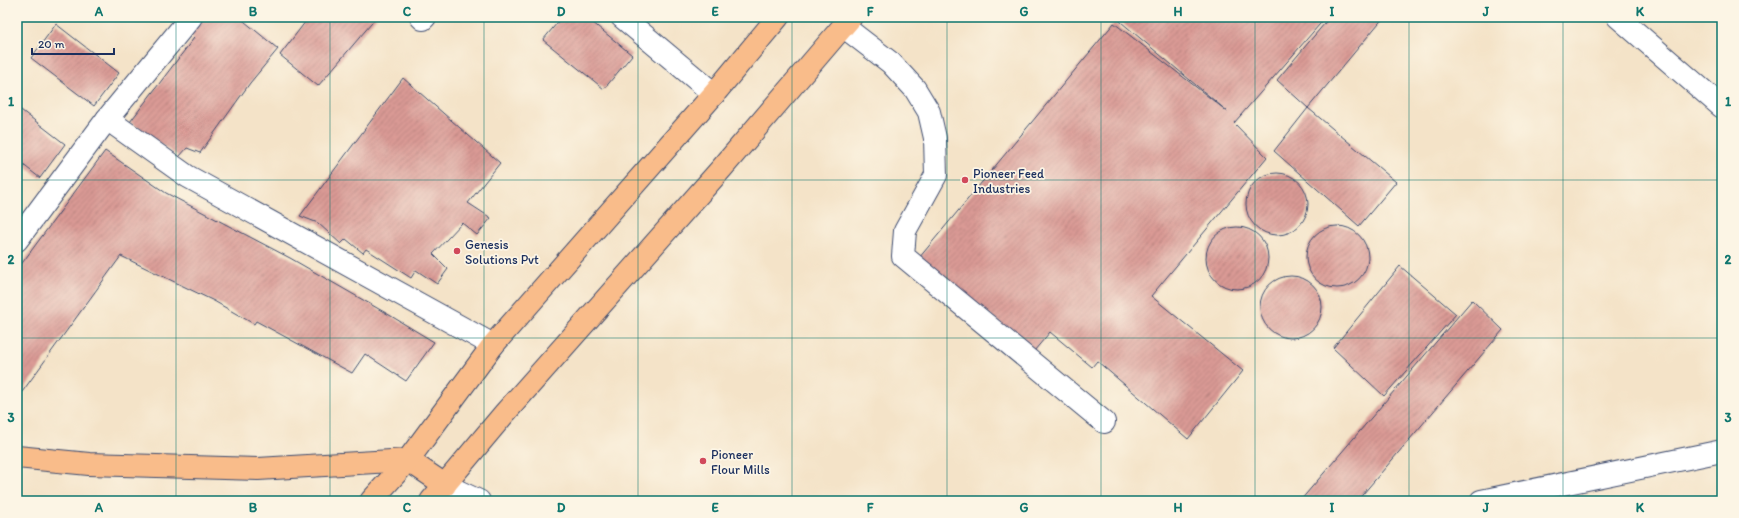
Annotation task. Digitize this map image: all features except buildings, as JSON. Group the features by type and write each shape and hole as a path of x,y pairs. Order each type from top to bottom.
{"main road":[{"path":"370,501 408,460 493,345 714,94 778,17"},
{"path":"431,501 504,414 722,168 847,21"},
{"path":"17,457 89,464 258,469 408,460 445,484"}],"street":[{"path":"17,240 107,119 190,17"},
{"path":"420,17 423,19 425,17"},
{"path":"622,17 714,94"},
{"path":"1618,17 1722,107"},
{"path":"847,21 916,89 929,112 935,138 936,175 905,231 903,256 1104,422"},
{"path":"107,119 187,176 493,345"},
{"path":"1482,501 1722,451"},
{"path":"445,484 479,501"}],"place":[{"name":"Pioneer Feed Industries","path":"965,180"},
{"name":"Genesis Solutions Pvt","path":"457,251"},
{"name":"Pioneer Flour Mills","path":"703,461"}]}
